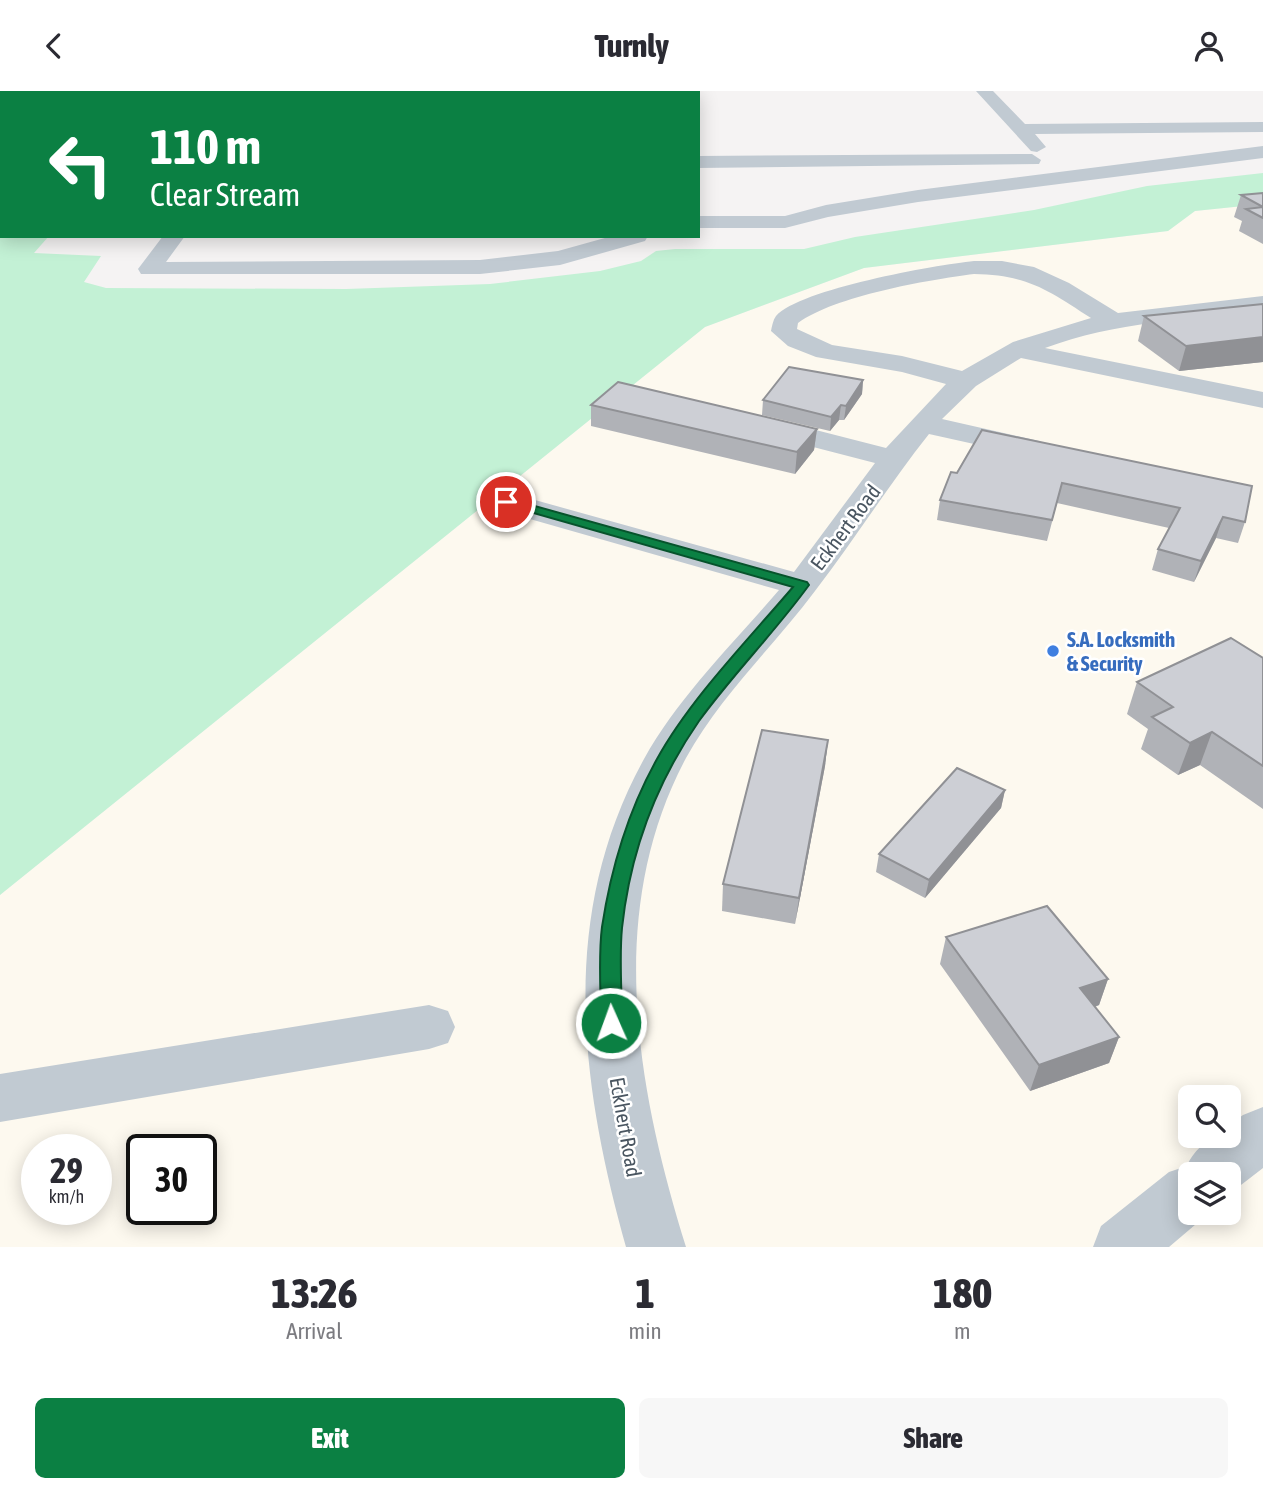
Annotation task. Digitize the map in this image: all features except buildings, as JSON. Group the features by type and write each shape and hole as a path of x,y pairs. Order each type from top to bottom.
{"street":[{"path":"984,91 1065,176"},
{"path":"1020,129 1263,127"},
{"path":"700,222 785,222 839,208 1065,176 1263,152"},
{"path":"700,162 1049,160"},
{"path":"172,238 149,269 482,257 560,258 630,238"},
{"path":"965,380 904,364 817,350 796,341 785,331 786,320 800,310 898,280 958,270 1003,268 1038,277 1124,328 1263,323"},
{"name":"Eckhert Road","path":"656,1247 637,1188 617,1092 610,1000 612,929 623,866 641,810 665,759 695,716 802,585 895,459 948,394 965,380 993,362 1052,337 1124,328 1263,303"},
{"path":"1083,363 1124,328"},
{"path":"1018,350 1263,400"},
{"path":"1190,386 1263,375"},
{"path":"734,418 895,459"},
{"path":"923,424 1055,453"},
{"path":"506,502 802,585"},
{"path":"0,1098 429,1027"},
{"path":"1229,1162 1261,1139"},
{"path":"1123,1247 1178,1202"}],"shaded area":[{"path":"1263,204 1263,1247 0,1247 0,895 705,327 864,268 1168,231 1195,211"}],"green space":[{"path":"1263,173 1263,204 1195,211 1168,231 864,268 705,327 0,895 0,238 47,238 34,253 101,256 84,282 106,288 346,289 490,284 600,271 641,261 656,251 804,249 855,237 1034,210 1147,186"}],"place":[{"name":"S.A. Locksmith & Security","path":"1053,651"}],"route":[{"path":"506,502 802,585 695,716 665,759 641,810 623,866 612,929 611,1023"}]}
